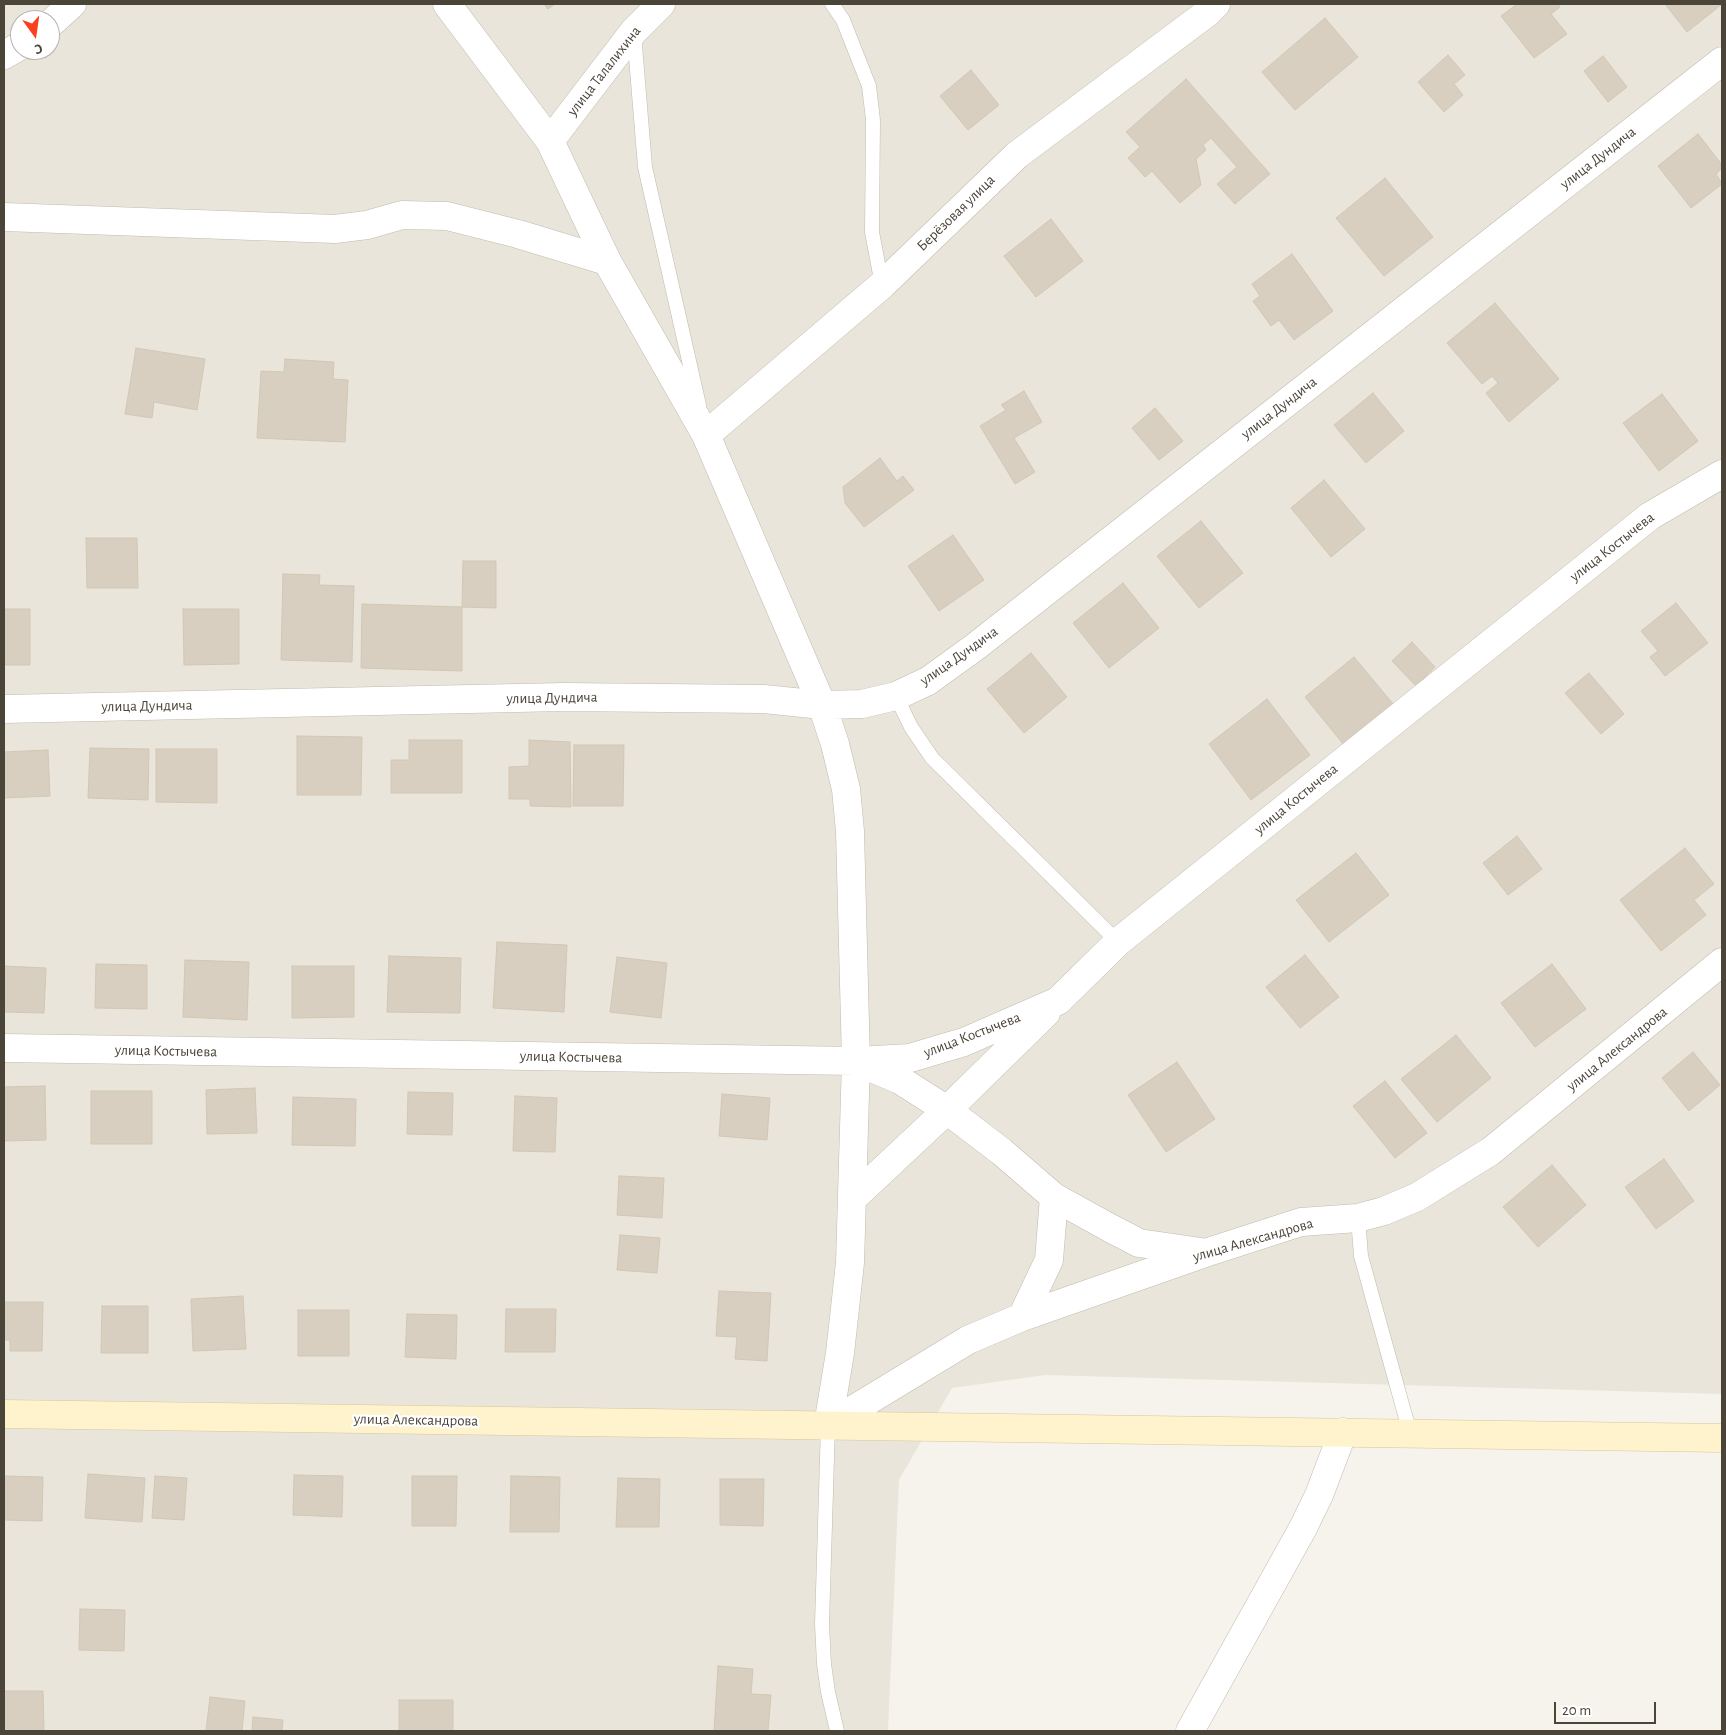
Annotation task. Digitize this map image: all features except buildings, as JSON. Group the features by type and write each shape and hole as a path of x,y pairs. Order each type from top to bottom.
{"street":[{"path":"60,15 72,4"},
{"path":"447,4 550,141 607,261 706,435 822,704 835,744 846,789 850,831 856,1061 850,1263 840,1353 828,1425"},
{"name":"улица Талалихина","path":"550,141 634,31 661,4"},
{"name":"Берёзовая улица","path":"706,435 882,285 1017,154 1207,13 1216,4"},
{"name":"улица Дундича","path":"4,709 563,697 764,699 822,704 862,704 896,696 928,680 975,647 1722,61"},
{"path":"4,217 335,229 367,225 402,215 447,216 518,234 607,261"},
{"name":"улица Костычева","path":"4,1048 856,1061 910,1058 964,1042 1058,1001 1118,942 1650,516 1722,474"},
{"name":"улица Александрова","path":"828,1425 968,1340 1022,1317 1205,1253 1302,1222 1358,1218 1384,1211 1417,1197 1491,1151 1722,962"},
{"path":"852,1199 947,1110 1058,1001"},
{"path":"856,1061 900,1080 947,1110 1002,1152 1054,1197 1139,1243 1205,1253"},
{"path":"1022,1317 1049,1260 1054,1197"},
{"name":"улица Александрова","path":"4,1414 1410,1432 1722,1438"},
{"path":"1190,1731 1303,1528 1319,1495 1343,1432"}],"lane":[{"path":"832,4 843,20 870,86 873,120 872,232 882,285"},
{"path":"634,31 645,167 706,435"},
{"path":"896,696 911,726 932,758 1118,942"},
{"path":"1358,1218 1361,1256 1410,1432"},
{"path":"828,1425 822,1624 824,1664 837,1731"}],"shaded area":[{"path":"4,4 1722,4 1722,1394 1045,1375 952,1388 899,1480 888,1731 4,1731"}]}
